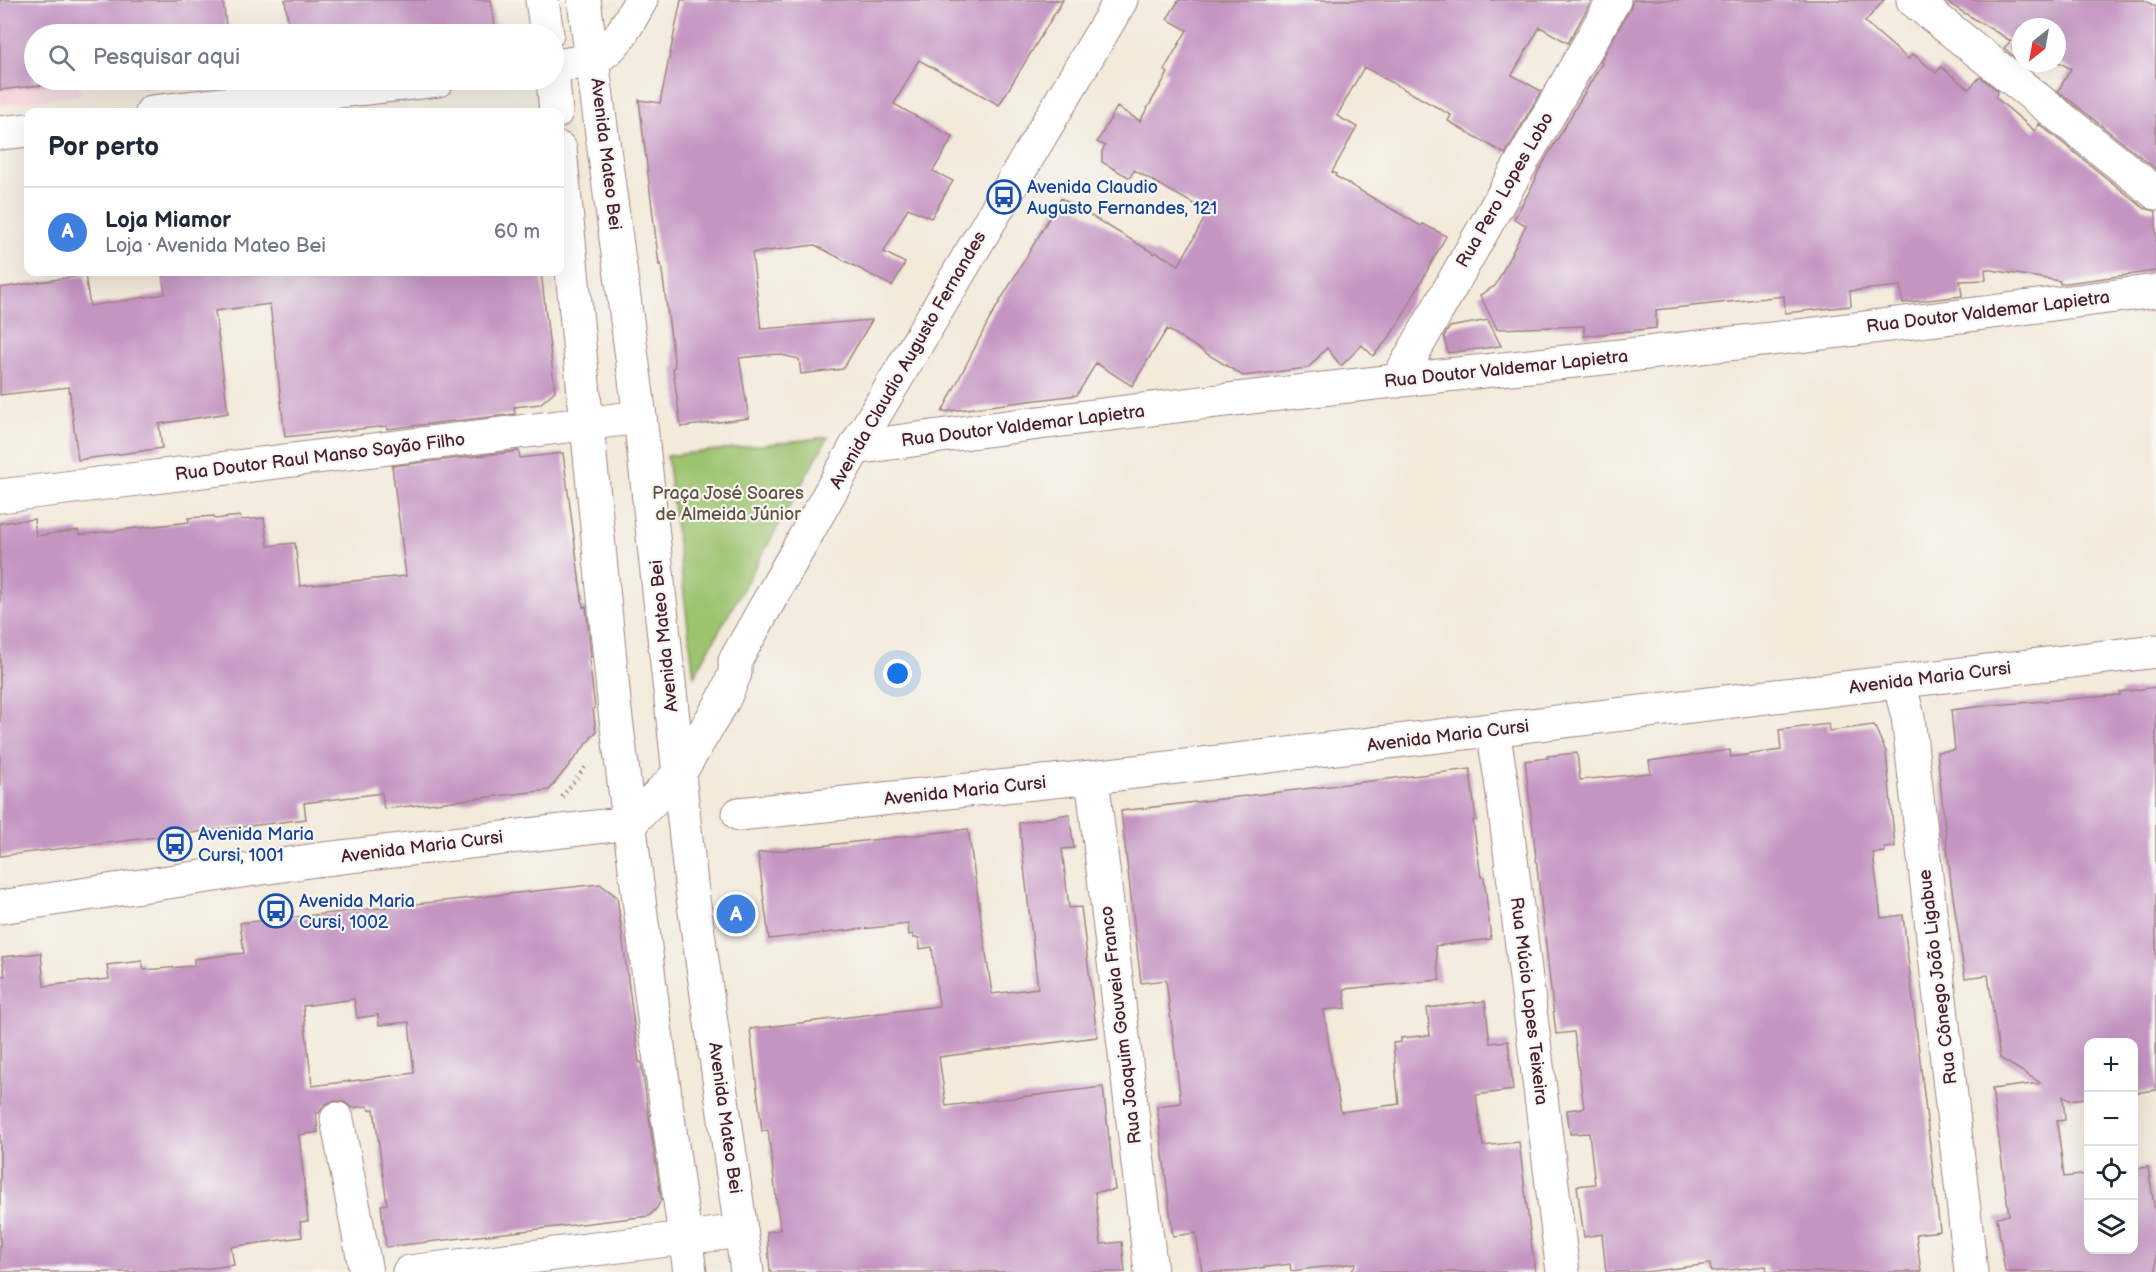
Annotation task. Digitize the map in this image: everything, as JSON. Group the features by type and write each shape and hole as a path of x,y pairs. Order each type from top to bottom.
{"street":[{"path":"542,0 546,24"},
{"name":"Avenida Mateo Bei","path":"584,0 640,417 692,884 747,1272"},
{"path":"564,64 593,59 608,50 620,37 640,0"},
{"name":"Avenida Claudio Augusto Fernandes","path":"630,823 675,733 717,673 735,661 855,448 1121,0"},
{"name":"Rua Pero Lopes Lobo","path":"1397,381 1614,0"},
{"path":"1913,0 2156,193"},
{"path":"188,108 349,90"},
{"path":"554,90 556,108"},
{"path":"0,134 24,131"},
{"path":"564,191 617,728 690,1272"},
{"name":"Rua Doutor Valdemar Lapietra","path":"855,448 945,435 1748,342 2156,291"},
{"name":"Rua Doutor Raul Manso Sayão Filho","path":"0,496 640,417"},
{"name":"Avenida Maria Cursi","path":"739,814 1092,777 1493,731 2156,651"},
{"name":"Avenida Claudio Augusto Fernandes","path":"630,823 679,774 724,699 735,673 735,661"},
{"name":"Rua Cônego João Ligabue","path":"1899,682 1908,717 1971,1272"},
{"name":"Rua Múcio Lopes Teixeira","path":"1493,731 1563,1272"},
{"name":"Rua Joaquim Gouveia Franco","path":"1092,777 1151,1272"},
{"name":"Avenida Maria Cursi","path":"0,907 316,860 630,823"},
{"path":"337,1119 366,1272"},
{"path":"409,1272 741,1232"}],"path":[{"path":"532,834 617,728"}],"shaded area":[{"path":"0,0 67,0 70,24 24,24 24,90 79,90 80,95 0,105"}],"green space":[{"name":"Praça José Soares de Almeida Júnior","path":"828,437 694,676 667,456"}],"building":[{"path":"0,0 223,0 226,24 24,24 24,87 0,90"},
{"path":"285,0 491,0 495,24 289,24"},
{"path":"681,0 1063,0 999,105 919,60 894,104 953,137 933,171 953,181 931,218 908,208 884,252 905,263 892,286 815,245 752,253 761,329 872,320 843,369 801,374 799,359 777,354 739,358 749,418 681,427 639,100 660,103"},
{"path":"1179,0 1592,0 1568,43 1540,27 1512,75 1541,91 1505,154 1448,121 1451,115 1364,67 1337,116 1357,127 1332,172 1336,174 1335,176 1421,226 1423,224 1446,236 1401,319 1373,356 1362,345 1341,366 1327,348 1308,368 1243,376 1167,329 1132,386 1096,363 1077,395 942,412 989,320 1061,198 1155,254 1156,252 1179,265 1208,212 1134,170 1130,178 1102,162 1102,151 1105,146 1097,142 1117,107 1140,121 1168,73 1164,70 1187,30 1167,19"},
{"path":"1633,0 1884,0 1865,22 1908,59 1913,54 1936,73 1941,67 1969,89 1980,77 1998,91 1995,97 2035,131 2039,124 2144,208 2156,211 2156,271 2060,284 2060,281 1985,269 1986,280 1960,281 1962,296 1903,303 1900,286 1850,291 1851,306 1785,313 1784,296 1656,310 1656,328 1584,336 1584,326 1497,329 1480,295 1495,286 1526,225 1514,219 1538,172 1602,63 1600,62"},
{"path":"1943,0 2144,0 2156,7 2156,169 2058,91 2071,69 2066,66 2066,18 2012,18 2012,55 2004,48 2011,41"},
{"path":"85,276 90,306 165,294 163,276 541,276 555,391 540,404 514,407 515,414 387,429 387,426 285,437 270,304 215,311 228,413 159,424 162,448 78,460 69,387 0,395 0,288"},
{"path":"1488,320 1501,346 1448,353 1444,336 1450,327"},
{"path":"519,451 520,458 563,453 583,607 586,606 591,657 589,658 596,732 549,790 384,809 382,793 304,803 306,819 0,856 0,523 34,519 36,536 78,530 79,535 189,522 188,518 214,516 215,519 240,516 241,520 264,518 268,546 295,543 300,586 406,576 392,466"},
{"path":"2156,687 2156,1090 2138,1092 2138,1038 2084,1038 2084,1098 2069,1100 2063,1096 2065,1120 2057,1121 2064,1177 2084,1174 2084,1254 2138,1254 2138,1168 2148,1167 2156,1218 2156,1272 2005,1272 1997,1217 2009,1215 1992,1089 2041,1083 2000,1058 1988,975 1965,978 1951,883 1937,752 1955,750 1951,710 2120,695 2120,692"},
{"path":"1828,724 1829,731 1874,725 1886,752 1895,847 1884,848 1885,852 1873,853 1881,918 1903,915 1940,1231 1916,1234 1921,1272 1767,1272 1766,1266 1711,1272 1710,1264 1645,1272 1606,1272 1602,1234 1584,1237 1577,1186 1595,1184 1589,1133 1570,1134 1567,1110 1584,1108 1574,1032 1556,1034 1525,761 1577,753 1580,780 1651,773 1649,761 1730,750 1731,757 1781,750 1779,730"},
{"path":"1470,769 1476,820 1473,820 1481,877 1484,877 1491,939 1435,946 1440,980 1344,989 1346,1008 1324,1010 1341,1112 1399,1104 1393,1043 1401,1042 1401,1038 1430,1035 1427,1008 1485,1001 1490,1043 1508,1041 1513,1090 1476,1095 1483,1146 1519,1142 1535,1272 1351,1272 1356,1263 1291,1271 1290,1264 1230,1272 1202,1272 1196,1233 1173,1236 1157,1106 1181,1103 1166,980 1141,983 1121,811"},
{"path":"1069,814 1074,848 1062,849 1069,908 1081,907 1097,1037 939,1057 946,1106 1103,1087 1115,1190 1095,1192 1101,1244 1122,1242 1125,1272 770,1272 767,1232 780,1230 768,1130 762,1131 750,1029 939,1006 932,947 920,949 919,938 913,938 913,934 909,935 908,924 769,939 758,853 968,829 992,994 1038,988 1019,823"},
{"path":"600,884 617,897 639,1062 641,1062 661,1199 657,1208 649,1216 386,1247 381,1205 387,1204 374,1109 369,1110 368,1106 352,1108 344,1102 334,1101 325,1104 319,1113 316,1113 318,1132 299,1135 308,1221 300,1222 302,1237 231,1247 234,1265 179,1272 0,1272 0,976 5,976 2,957 41,953 44,986 109,979 107,965 142,961 144,970 194,966 194,959 244,953 240,923","holes":["354,999 357,1018 378,1015 379,1025 409,1022 414,1073 312,1086 303,1006"]}],"place":[{"name":"Avenida Claudio Augusto Fernandes, 121","path":"1004,197"},
{"name":"Avenida Maria Cursi, 1001","path":"175,844"},
{"name":"Avenida Maria Cursi, 1002","path":"276,911"},
{"name":"Loja Miamor","path":"736,914"}]}
